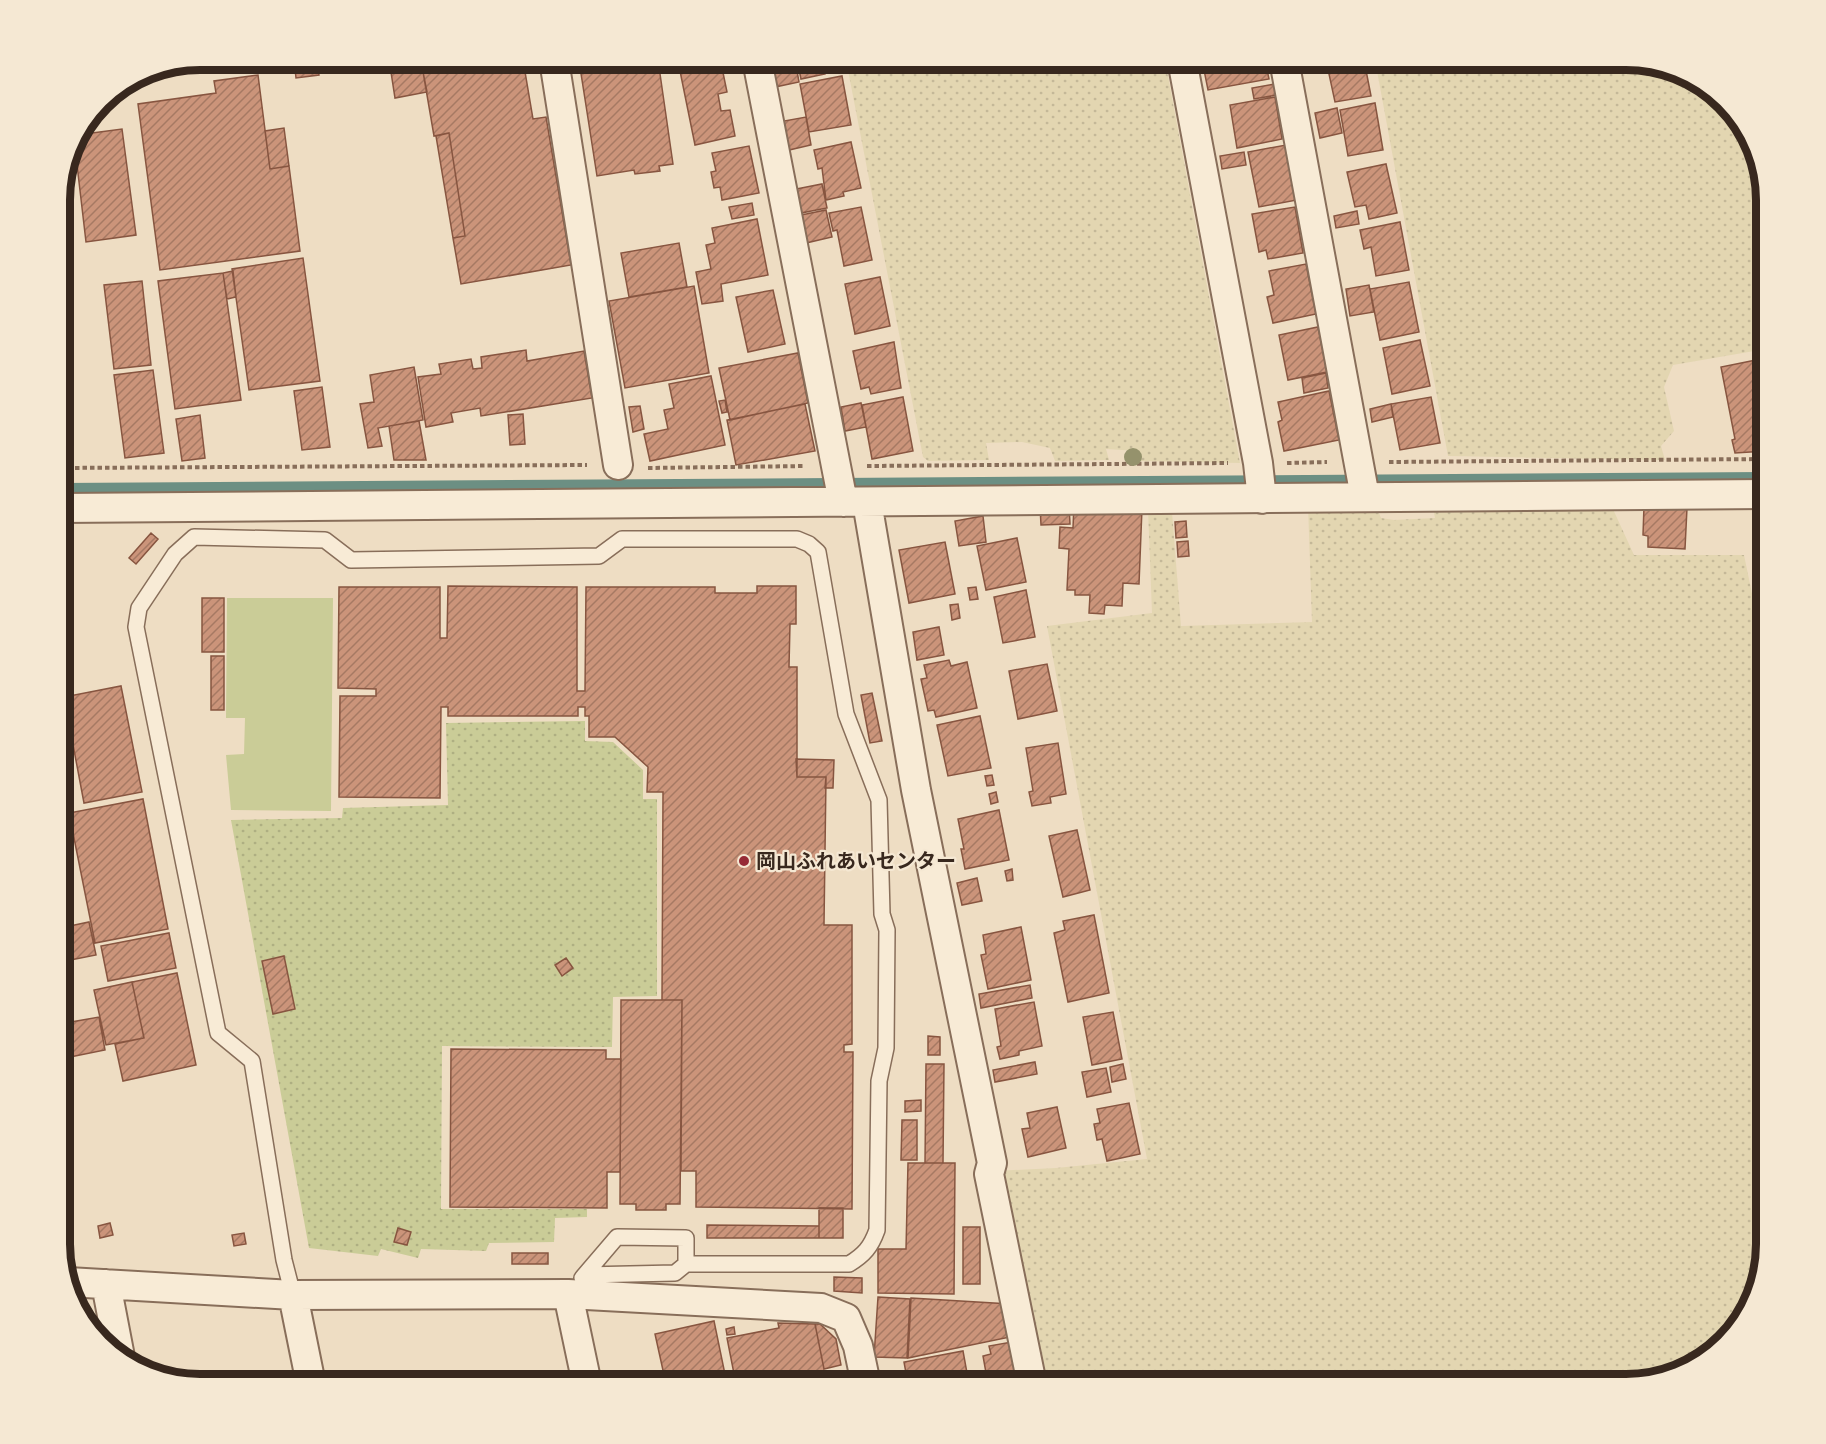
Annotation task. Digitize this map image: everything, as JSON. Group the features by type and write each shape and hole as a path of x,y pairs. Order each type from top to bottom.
{"street":[{"path":"1184,70 1260,480"},
{"path":"1286,70 1363,480"},
{"path":"556,71 618,465"},
{"path":"759,71 846,487 916,790 992,1163 989,1174 1030,1374"},
{"path":"71,508 846,487 1260,480 1363,480 1756,494"},
{"path":"77,1282 292,1294 577,1284 821,1308 846,1318 858,1346 864,1374"},
{"path":"106,1284 117,1343"},
{"path":"577,1284 586,1374"},
{"path":"292,1294 309,1374"}],"lane":[{"path":"292,1294 284,1260 252,1061 218,1033 136,627 139,608 176,554 194,537 326,540 351,560 599,556 622,539 797,539 809,543 818,552 846,714 879,800 882,914 887,930 886,1048 879,1081 877,1230 872,1244 864,1255 849,1264 687,1264 675,1273 577,1284"},
{"path":"577,1284 617,1237 686,1238 687,1264"}],"path":[{"path":"71,468 618,465 626,468 846,487 1363,480 1756,460"}],"shaded area":[{"path":"1167,70 1240,463 1141,461 1138,451 1106,449 1109,460 1055,461 1050,448 1022,442 986,443 989,460 928,461 923,457 848,71"},
{"path":"1377,70 1625,70 1667,77 1705,97 1729,121 1742,143 1753,175 1756,201 1756,351 1673,365 1664,387 1674,431 1661,446 1665,460 1448,456"},
{"path":"1308,505 1377,508 1381,518 1394,520 1435,518 1433,507 1612,507 1634,555 1744,555 1756,613 1756,1243 1753,1269 1746,1293 1729,1323 1705,1347 1683,1360 1651,1371 1625,1374 1037,1374 995,1171 1056,1168 1147,1159 1047,626 1152,613 1148,509 1172,512 1181,626 1312,622"}],"green space":[{"path":"227,598 333,598 331,811 231,810 226,755 244,754 245,718 226,718"},
{"path":"585,721 585,741 613,742 643,770 643,799 657,799 657,996 613,997 612,1047 442,1046 441,1209 587,1209 587,1217 555,1218 554,1242 489,1243 486,1251 421,1249 418,1258 381,1249 378,1256 309,1248 231,820 342,818 343,808 448,805 446,723"}],"building":[{"path":"1204,70 1267,70 1269,79 1208,90"},
{"path":"1328,70 1366,70 1371,96 1335,102"},
{"path":"295,71 318,71 319,75 296,78"},
{"path":"423,71 525,71 533,119 546,117 571,265 461,284 453,238 465,236 449,133 434,136"},
{"path":"423,71 427,92 395,98 391,72"},
{"path":"581,71 660,71 673,164 659,166 660,171 635,174 634,170 597,176"},
{"path":"680,71 723,71 727,92 718,94 721,111 730,110 735,136 695,145"},
{"path":"772,71 797,71 799,82 775,87"},
{"path":"799,71 824,71 825,74 801,79"},
{"path":"258,75 270,169 289,166 300,251 160,270 138,104 216,93 214,81"},
{"path":"842,76 851,125 809,132 800,84"},
{"path":"1275,84 1277,95 1254,99 1252,88"},
{"path":"1275,97 1282,139 1237,148 1230,105"},
{"path":"1375,103 1383,150 1348,156 1340,110"},
{"path":"1337,108 1342,133 1320,138 1315,113"},
{"path":"806,117 811,145 789,150 784,121"},
{"path":"284,128 289,166 270,169 265,131"},
{"path":"122,129 136,235 86,242 77,161 89,133"},
{"path":"449,133 465,236 453,238 436,136"},
{"path":"851,142 861,188 843,192 844,196 826,200 822,168 818,169 814,150"},
{"path":"1286,145 1297,200 1259,207 1248,152"},
{"path":"749,146 759,193 722,200 720,187 714,188 711,172 716,171 712,153"},
{"path":"1244,152 1246,165 1222,169 1220,156"},
{"path":"1386,164 1397,213 1369,219 1366,205 1355,207 1347,172"},
{"path":"822,184 827,208 801,213 796,189"},
{"path":"752,203 754,215 732,219 729,207"},
{"path":"861,207 872,260 844,266 837,230 833,231 829,213"},
{"path":"1295,207 1303,253 1268,259 1266,250 1259,252 1252,214"},
{"path":"826,210 832,237 806,243 801,215"},
{"path":"1357,211 1359,224 1336,228 1334,216"},
{"path":"757,219 768,275 721,284 723,301 702,304 696,272 711,269 706,245 715,243 712,228"},
{"path":"1400,222 1409,270 1376,276 1371,247 1364,249 1360,230"},
{"path":"679,243 687,287 629,297 621,253"},
{"path":"303,258 320,381 249,390 232,269"},
{"path":"1306,264 1316,314 1273,323 1267,297 1274,295 1269,271"},
{"path":"233,271 236,297 227,299 223,273"},
{"path":"223,273 241,400 175,409 158,281"},
{"path":"880,277 890,326 855,334 845,284"},
{"path":"142,281 151,365 114,369 104,285"},
{"path":"1409,282 1419,332 1380,340 1370,289"},
{"path":"1369,285 1374,312 1350,316 1346,289"},
{"path":"694,286 709,373 625,388 609,301"},
{"path":"773,290 785,344 748,352 736,297"},
{"path":"1318,327 1327,372 1288,380 1279,335"},
{"path":"1420,340 1430,386 1392,394 1383,348"},
{"path":"894,342 901,388 871,394 869,387 861,389 853,351"},
{"path":"526,350 527,361 584,351 592,398 481,416 480,408 451,413 453,422 426,427 418,377 441,374 439,364 471,359 473,369 482,368 481,357"},
{"path":"798,353 808,403 730,420 719,368"},
{"path":"1756,360 1756,452 1735,453 1732,440 1735,439 1721,367"},
{"path":"414,367 423,420 378,428 382,446 368,448 360,404 374,402 370,375"},
{"path":"153,370 164,453 125,458 114,375"},
{"path":"1326,373 1328,388 1304,393 1302,378"},
{"path":"711,376 725,445 650,461 644,434 668,429 664,410 674,408 669,384"},
{"path":"322,387 330,447 302,450 294,391"},
{"path":"1329,391 1339,440 1284,451 1278,422 1282,420 1278,402"},
{"path":"903,397 913,451 872,459 862,405"},
{"path":"1431,397 1440,443 1400,450 1391,404"},
{"path":"725,400 727,412 722,413 719,401"},
{"path":"861,403 866,427 845,431 841,407"},
{"path":"805,404 815,451 736,465 727,420"},
{"path":"1391,404 1393,417 1372,422 1370,409"},
{"path":"640,406 644,429 633,432 629,407"},
{"path":"523,414 525,444 510,445 508,415"},
{"path":"200,415 205,458 182,461 176,419"},
{"path":"419,421 426,460 394,460 389,426"},
{"path":"1074,504 1142,508 1139,584 1123,583 1122,606 1105,605 1104,614 1089,613 1090,595 1075,595 1075,590 1067,590 1069,549 1059,548 1060,527 1073,528"},
{"path":"1069,505 1070,524 1041,525 1040,506"},
{"path":"1644,506 1687,508 1685,549 1648,547 1648,536 1643,535"},
{"path":"983,516 986,542 959,546 955,521"},
{"path":"1186,521 1187,537 1176,538 1175,522"},
{"path":"151,533 158,539 136,564 129,558"},
{"path":"1017,538 1026,582 986,590 977,546"},
{"path":"1188,541 1189,556 1178,557 1177,542"},
{"path":"945,542 955,594 909,603 899,550"},
{"name":"岡山ふれあいセンター","path":"448,586 577,587 577,691 585,691 586,587 715,587 715,593 757,593 757,586 796,586 796,624 790,624 789,667 797,667 797,777 826,777 824,925 852,925 852,1044 844,1045 844,1052 853,1052 852,1209 696,1207 696,1171 681,1171 682,1000 662,1000 663,792 647,792 648,767 615,737 589,737 589,716 585,716 585,707 578,707 578,716 448,716 448,707 441,707 440,798 339,797 340,696 376,696 376,689 338,688 339,587 440,587 440,638 447,638"},
{"path":"976,587 978,599 970,600 968,588"},
{"path":"1026,590 1035,637 1003,643 994,597"},
{"path":"202,598 224,598 224,652 202,652"},
{"path":"958,604 960,618 952,620 950,605"},
{"path":"939,627 944,655 917,660 913,632"},
{"path":"211,656 224,656 224,710 211,710"},
{"path":"949,660 951,666 967,662 977,708 936,717 934,710 928,711 921,679 927,678 924,665"},
{"path":"1047,664 1057,711 1018,719 1009,671"},
{"path":"121,686 142,792 84,803 71,734 71,696"},
{"path":"872,693 882,741 870,743 861,695"},
{"path":"980,716 991,768 948,776 937,725"},
{"path":"1058,743 1066,794 1050,797 1051,803 1032,806 1029,792 1033,791 1026,748"},
{"path":"796,759 834,760 833,788 825,788 826,777 797,777"},
{"path":"992,775 994,785 987,786 985,776"},
{"path":"996,792 998,802 991,804 989,794"},
{"path":"143,799 168,929 95,943 71,823 71,813"},
{"path":"999,810 1009,860 965,869 958,819"},
{"path":"1077,830 1090,890 1063,897 1049,836"},
{"path":"1012,869 1013,880 1007,881 1005,871"},
{"path":"977,878 982,901 962,905 957,883"},
{"path":"1094,915 1109,993 1068,1002 1054,933 1065,930 1063,921"},
{"path":"89,922 96,955 71,960 71,926"},
{"path":"1021,927 1031,980 988,989 981,955 986,954 983,935"},
{"path":"169,933 176,968 108,981 101,946"},
{"path":"284,956 295,1009 273,1014 262,961"},
{"path":"566,958 573,968 562,976 555,965"},
{"path":"177,973 196,1065 123,1081 115,1044 144,1038 132,982"},
{"path":"132,982 144,1038 106,1045 94,990"},
{"path":"1030,985 1032,998 981,1008 979,994"},
{"path":"621,1000 682,1000 680,1204 666,1204 666,1210 636,1210 636,1204 620,1204"},
{"path":"1034,1002 1042,1046 1019,1051 1019,1055 1000,1059 997,1047 1001,1046 995,1009"},
{"path":"1113,1012 1122,1059 1092,1065 1083,1017"},
{"path":"99,1017 105,1050 71,1057 71,1022"},
{"path":"928,1036 940,1037 940,1055 928,1055"},
{"path":"451,1049 606,1050 606,1059 621,1059 620,1172 607,1172 607,1208 450,1207"},
{"path":"1035,1062 1037,1074 995,1082 993,1070"},
{"path":"926,1064 944,1064 943,1163 925,1163"},
{"path":"1123,1064 1126,1079 1112,1082 1110,1067"},
{"path":"1106,1068 1111,1092 1087,1097 1082,1072"},
{"path":"921,1100 921,1111 905,1112 905,1101"},
{"path":"1129,1103 1140,1154 1107,1161 1102,1139 1097,1140 1094,1124 1100,1123 1097,1109"},
{"path":"1057,1107 1066,1148 1028,1157 1022,1129 1030,1128 1027,1113"},
{"path":"902,1120 917,1120 917,1160 901,1160"},
{"path":"908,1163 955,1163 954,1294 878,1293 878,1249 906,1249"},
{"path":"819,1208 843,1208 843,1238 819,1238"},
{"path":"110,1223 113,1235 100,1238 98,1226"},
{"path":"707,1225 819,1226 819,1238 707,1238"},
{"path":"963,1227 980,1227 980,1284 963,1284"},
{"path":"398,1228 411,1232 407,1245 394,1242"},
{"path":"244,1233 246,1244 234,1246 232,1235"},
{"path":"512,1253 548,1253 548,1264 512,1264"},
{"path":"834,1277 862,1278 862,1293 834,1291"},
{"path":"878,1297 910,1299 907,1358 874,1357"},
{"path":"911,1298 1010,1304 1015,1336 908,1358"},
{"path":"714,1321 725,1374 664,1374 655,1334"},
{"path":"778,1323 815,1324 825,1374 734,1374 727,1338 779,1328"},
{"path":"815,1324 820,1324 836,1339 841,1365 824,1369"},
{"path":"734,1327 735,1334 727,1335 726,1329"},
{"path":"1017,1341 1023,1374 986,1374 983,1356 991,1354 989,1346"},
{"path":"963,1351 967,1374 906,1374 904,1362"}],"waterway":[{"path":"71,488 1756,477"}],"place":[{"name":"岡山ふれあいセンター","path":"744,861"}]}
